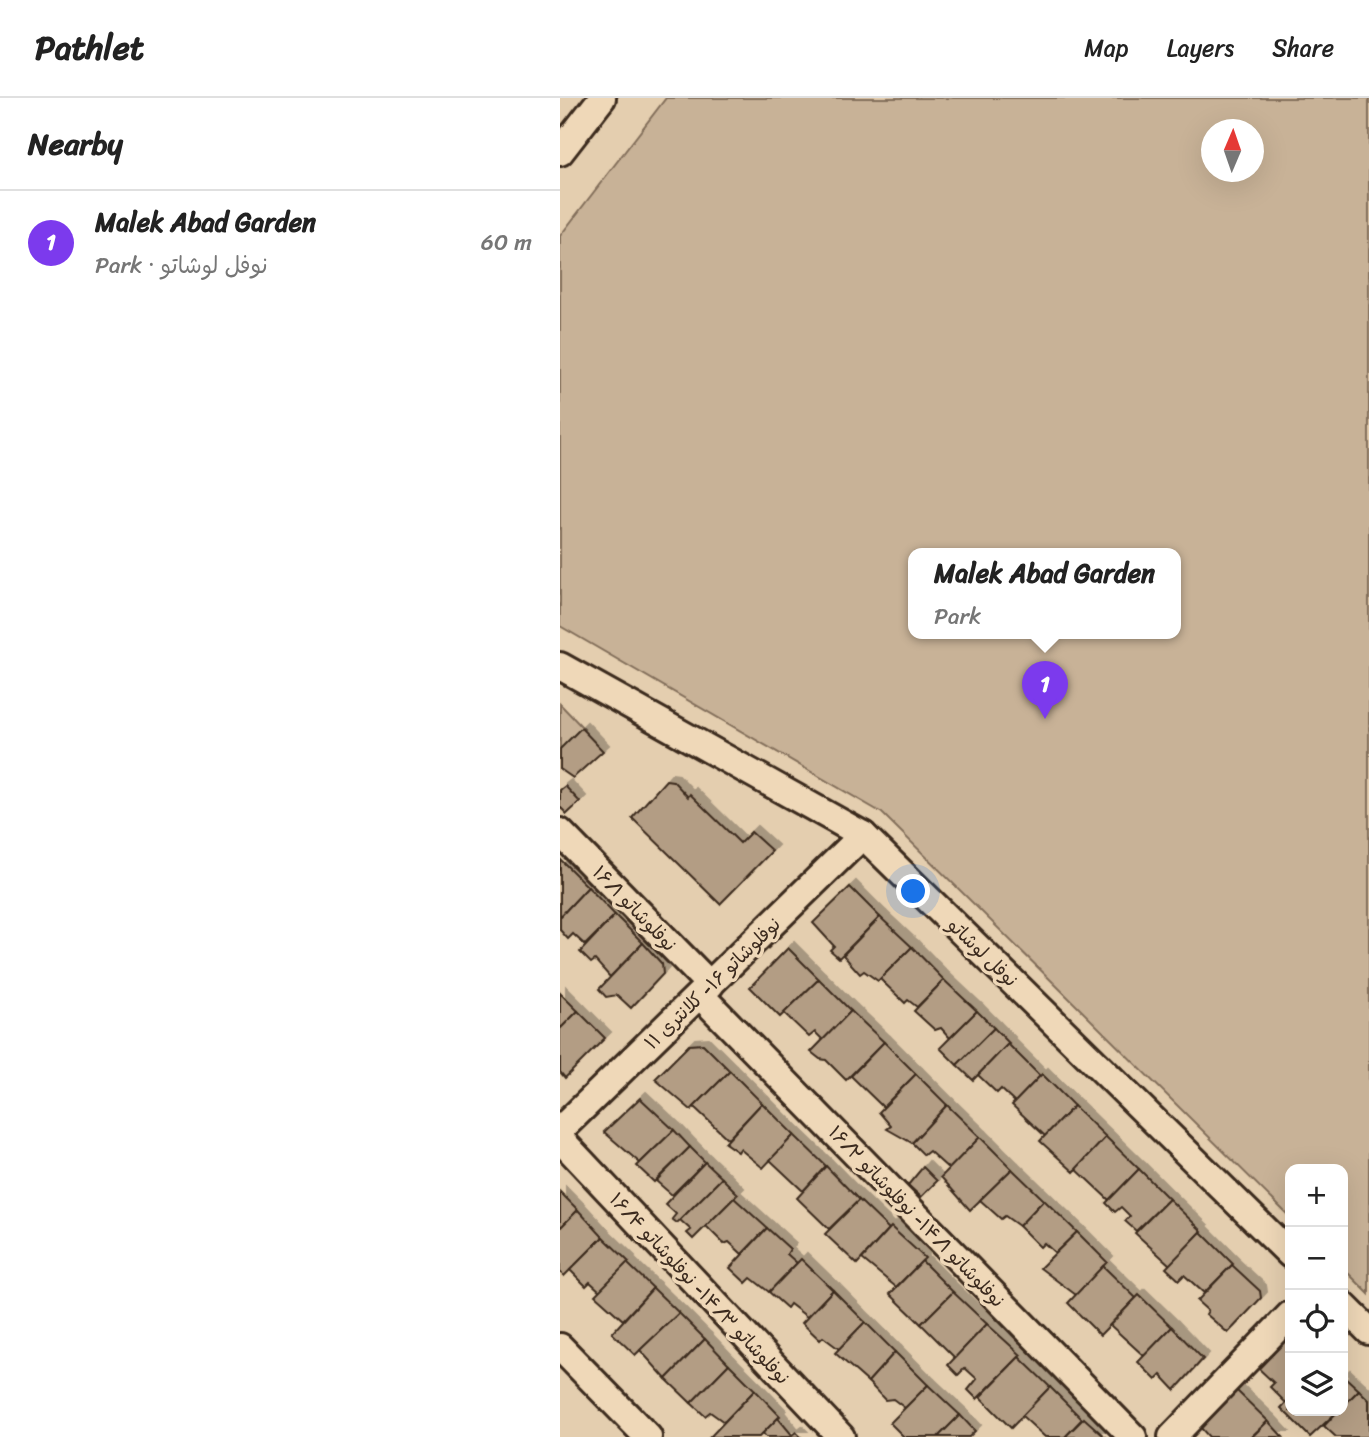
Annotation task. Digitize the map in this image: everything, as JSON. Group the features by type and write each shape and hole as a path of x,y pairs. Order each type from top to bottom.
{"street":[{"path":"560,152 602,98"},
{"name":"نوفل لوشاتو","path":"560,666 863,835 1285,1249"},
{"name":"نوفلوشاتو ۱۶/۱","path":"560,832 705,990"},
{"name":"نوفلوشاتو ۱۶- کلانتری ۱۱","path":"560,1130 863,835"},
{"name":"نوفلوشاتو ۱۴/۱- نوفلوشاتو ۱۶/۲","path":"705,990 1133,1437"},
{"name":"نوفلوشاتو ۱۴/۳- نوفلوشاتو ۱۶/۴","path":"560,1139 841,1437"},
{"path":"1348,1310 1369,1331"},
{"path":"1172,1437 1285,1320"},
{"path":"560,1348 648,1437"}],"shaded area":[{"path":"666,98 1369,98 1369,1294 1348,1273 1348,1164 1285,1164 1285,1212 882,813 560,626 560,236"},
{"path":"560,704 584,729 560,752"}],"building":[{"path":"581,728 603,751 573,778 560,769 560,749"},
{"path":"666,780 673,781 688,797 690,794 740,843 751,832 772,851 720,904 632,818"},
{"path":"565,786 580,802 567,814 560,807 560,790"},
{"path":"560,859 588,887 560,917"},
{"path":"588,887 615,915 585,945 573,934 568,939 560,930 560,917"},
{"path":"850,887 880,917 839,958 830,950 834,946 813,923"},
{"path":"615,915 643,943 610,977 595,960 591,963 580,952"},
{"path":"880,917 912,947 878,981 864,971 860,974 843,955"},
{"path":"643,943 662,964 663,974 631,1008 617,995 606,997 599,989"},
{"path":"912,947 944,980 917,1007 908,1000 905,1003 880,979"},
{"path":"788,948 819,979 780,1017 750,987"},
{"path":"819,979 851,1011 823,1040 815,1032 809,1037 784,1013"},
{"path":"944,980 977,1011 950,1038 941,1028 935,1030 914,1011"},
{"path":"560,993 578,1011 560,1029"},
{"path":"578,1011 605,1038 565,1078 560,1072 560,1029"},
{"path":"851,1011 884,1042 846,1080 826,1060 811,1052"},
{"path":"977,1011 994,1028 957,1065 940,1048"},
{"path":"994,1028 1009,1043 973,1080 957,1065"},
{"path":"884,1042 916,1074 883,1107 851,1076"},
{"path":"703,1044 730,1071 691,1110 655,1079 689,1045"},
{"path":"1008,1044 1040,1076 1015,1102 1001,1089 997,1093 978,1075"},
{"path":"730,1071 762,1103 728,1139 694,1107"},
{"path":"916,1074 947,1105 912,1143 887,1129 891,1126 879,1112"},
{"path":"1042,1074 1074,1106 1045,1136 1012,1105"},
{"path":"640,1098 674,1130 640,1163 604,1132"},
{"path":"762,1103 794,1135 763,1168 740,1149 738,1152 725,1143"},
{"path":"947,1105 980,1137 949,1169 929,1151 924,1155 912,1143"},
{"path":"1074,1106 1106,1137 1074,1172 1040,1141"},
{"path":"674,1130 690,1147 654,1182 637,1166"},
{"path":"794,1135 826,1166 803,1191 770,1160"},
{"path":"980,1137 1012,1169 970,1210 941,1177"},
{"path":"1106,1137 1139,1169 1109,1200 1076,1169"},
{"path":"690,1147 705,1162 672,1195 656,1181"},
{"path":"705,1162 722,1178 677,1223 672,1219 676,1214 665,1204"},
{"path":"826,1166 859,1200 829,1229 797,1198"},
{"path":"923,1167 937,1181 921,1197 908,1185"},
{"path":"1012,1169 1044,1200 1019,1226 1005,1216 1001,1219 980,1200"},
{"path":"1139,1169 1169,1199 1136,1231 1125,1221 1130,1216 1121,1207 1115,1212 1106,1203"},
{"path":"722,1178 738,1194 693,1239 687,1233 691,1230 680,1220"},
{"path":"560,1192 578,1210 560,1228"},
{"path":"734,1198 767,1228 742,1254 729,1242 724,1244 706,1226"},
{"path":"1169,1199 1202,1231 1170,1265 1135,1233"},
{"path":"859,1200 889,1229 857,1264 825,1234"},
{"path":"1044,1200 1077,1232 1055,1253 1044,1243 1040,1247 1019,1226"},
{"path":"578,1210 603,1237 564,1276 560,1272 560,1228"},
{"path":"891,1227 925,1258 896,1287 862,1259"},
{"path":"767,1228 790,1249 787,1254 797,1263 769,1292 751,1278 746,1283 730,1268"},
{"path":"1077,1232 1107,1262 1076,1295 1040,1268"},
{"path":"1201,1232 1233,1264 1204,1293 1184,1275 1179,1280 1166,1268"},
{"path":"603,1237 629,1262 600,1291 590,1282 586,1286 570,1270"},
{"path":"801,1259 833,1290 807,1317 790,1304 787,1308 769,1292"},
{"path":"922,1261 953,1292 921,1324 890,1294"},
{"path":"627,1263 653,1288 623,1320 595,1295"},
{"path":"1232,1265 1260,1291 1261,1298 1228,1333 1206,1314 1208,1311 1197,1301"},
{"path":"1103,1266 1136,1298 1100,1335 1068,1303"},
{"path":"653,1288 679,1313 635,1355 612,1333"},
{"path":"833,1290 865,1322 839,1349 823,1337 820,1340 802,1323"},
{"path":"953,1292 987,1324 955,1358 921,1324"},
{"path":"1139,1295 1172,1327 1144,1356 1110,1325"},
{"path":"679,1313 705,1339 666,1379 640,1350"},
{"path":"865,1322 895,1352 868,1382 835,1353"},
{"path":"987,1324 1021,1355 977,1399 968,1390 977,1379 965,1368 958,1375 948,1365"},
{"path":"1172,1327 1203,1359 1175,1390 1161,1375 1156,1380 1138,1362"},
{"path":"705,1339 729,1364 691,1403 666,1379"},
{"path":"1285,1341 1285,1402 1270,1387 1274,1383 1258,1368"},
{"path":"895,1352 928,1385 905,1408 893,1399 885,1400 868,1382"},
{"path":"1019,1357 1050,1387 1011,1428 980,1397"},
{"path":"729,1364 755,1390 724,1422 710,1412 705,1416 691,1403"},
{"path":"1348,1380 1359,1390 1348,1401"},
{"path":"928,1385 960,1415 938,1437 904,1437 890,1423"},
{"path":"1050,1387 1082,1419 1065,1437 1045,1437 1022,1416"},
{"path":"1234,1388 1268,1421 1251,1437 1209,1437 1199,1426"},
{"path":"755,1390 780,1416 759,1437 710,1437"},
{"path":"1359,1390 1369,1400 1369,1437 1336,1437 1324,1426 1333,1416 1348,1416 1348,1401"},
{"path":"960,1415 975,1431 969,1437 938,1437"},
{"path":"1289,1416 1333,1416 1310,1437"},
{"path":"778,1418 792,1435 796,1432 801,1437 766,1437 763,1433"},
{"path":"1084,1418 1105,1437 1065,1437"},
{"path":"1268,1421 1283,1437 1251,1437 1255,1434"}],"place":[{"name":"Malek Abad Garden","path":"1045,719"}]}
